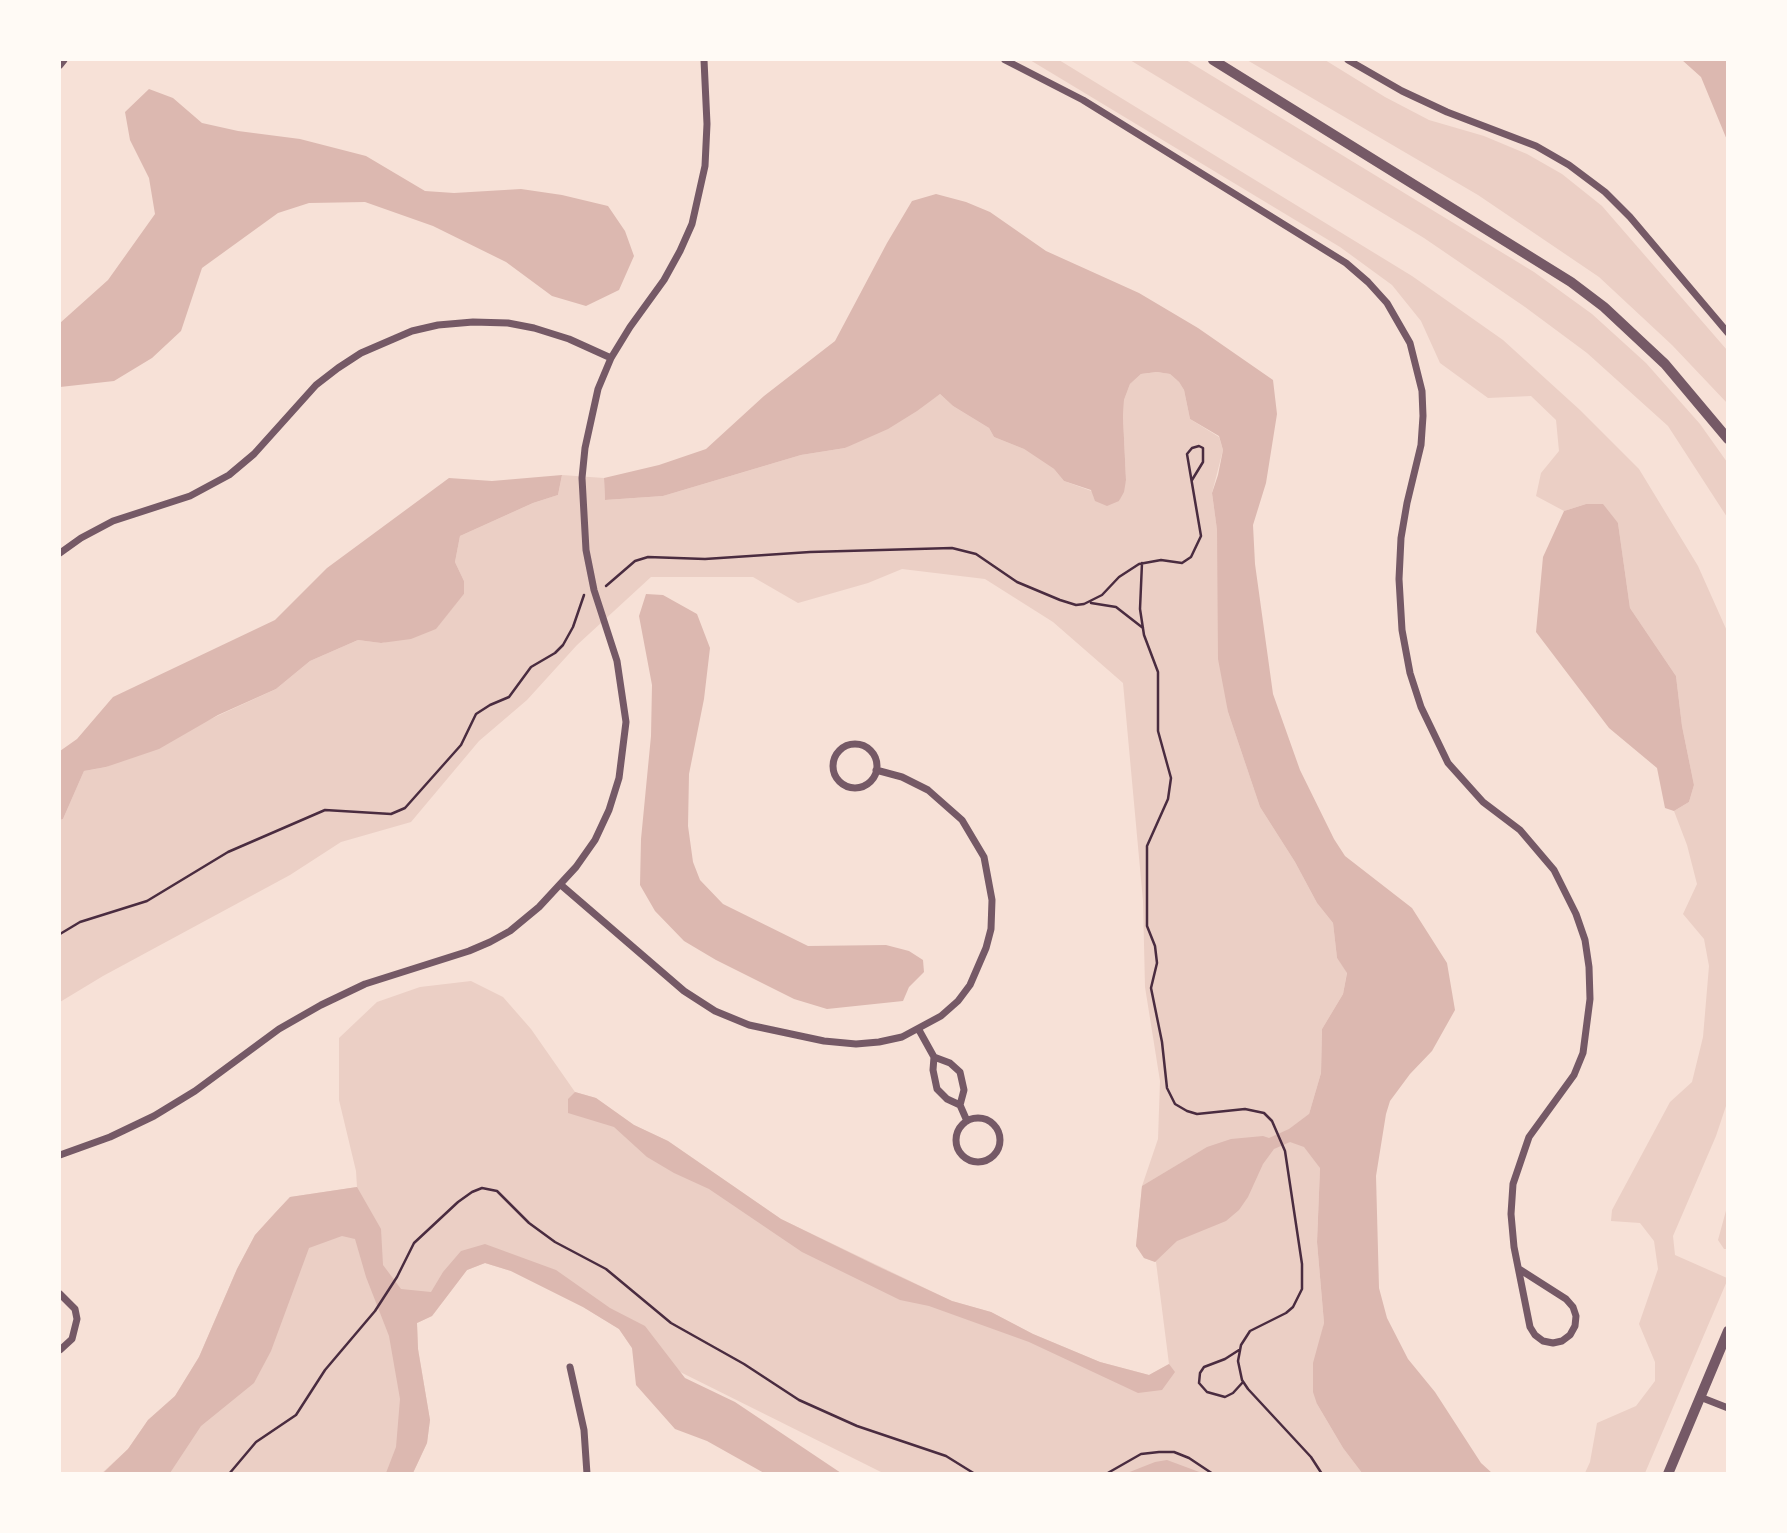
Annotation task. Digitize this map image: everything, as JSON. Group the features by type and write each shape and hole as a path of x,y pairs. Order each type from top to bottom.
{"street":[{"path":"60,65 64,60"},
{"path":"60,1155 110,1137 154,1116 195,1091 269,1036 321,1005 365,984 490,942 529,915 561,885 595,840 609,810 619,778 626,722 617,661 594,590 585,539 582,478 590,418 611,358 664,280 692,223 705,166 707,124 704,60"},
{"path":"1005,60 1083,100 1346,263 1387,303 1410,343 1422,391 1423,416 1421,445 1401,538 1399,579 1402,630 1410,673 1421,707 1448,763 1483,802 1520,831 1554,870 1576,914 1585,940 1589,967 1590,999 1583,1053 1574,1075 1529,1137 1513,1184 1511,1214 1514,1247 1530,1326 1535,1335 1543,1341 1562,1341 1570,1335 1575,1326 1573,1307 1566,1299 1519,1269"},
{"path":"1213,60 1571,282 1604,307 1665,364 1727,439"},
{"path":"1348,60 1402,92 1536,146 1569,165 1605,192 1630,216 1727,333"},
{"path":"60,553 113,521 190,496 229,475 254,454 316,385 361,353 412,331 473,321 508,323 569,339 611,358"},
{"path":"858,744 868,748 873,754 876,770 868,783 851,788 836,778 833,764 841,749 847,745 858,744"},
{"path":"561,885 684,991 715,1011 749,1025 780,1033 856,1044 879,1042 919,1030 958,1001 979,967 991,929 990,882 984,857 976,841 947,804 929,790 902,777 876,770"},
{"path":"919,1030 934,1057 933,1078 937,1089 947,1099 960,1105"},
{"path":"934,1057 950,1063 960,1072 964,1090 960,1105 967,1121"},
{"path":"981,1118 991,1122 996,1128 999,1143 991,1157 984,1161 967,1159 959,1152 957,1134 967,1121 981,1118"},
{"path":"60,1294 75,1309 77,1319 72,1339 60,1350"},
{"path":"1668,1474 1727,1331"},
{"path":"570,1367 584,1430 587,1474"},
{"path":"1700,1397 1727,1408"}],"path":[{"path":"60,934 80,922 147,901 228,852 325,810 391,814 405,808 461,745 477,714 509,697 531,667 563,645 573,627 584,594 615,580 635,561 648,557 705,559 810,552 952,548 976,554 1017,582 1076,605 1102,595 1129,569 1142,563 1188,561 1196,551 1201,536 1187,454 1192,448 1199,446 1203,449 1203,462 1192,480"},
{"path":"1142,563 1140,609 1157,672 1158,731 1171,778 1163,813 1147,846 1147,926 1155,946 1157,963 1151,988 1162,1042 1167,1088 1175,1104 1187,1111 1197,1114 1252,1109 1264,1113 1275,1126 1285,1151 1302,1264 1302,1289 1293,1307 1279,1318 1250,1331 1239,1350 1238,1361 1244,1382 1275,1421 1311,1457 1322,1474"},
{"path":"1087,603 1116,607 1143,628"},
{"path":"229,1474 256,1443 296,1415 325,1370 375,1311 397,1277 414,1243 458,1202 482,1188 497,1191 528,1223 555,1242 606,1269 671,1323 744,1364 799,1400 857,1426 946,1456 975,1474"},
{"path":"1239,1350 1204,1367 1199,1378 1202,1388 1207,1392 1225,1396 1233,1393 1244,1382"},
{"path":"1105,1474 1141,1454 1174,1452 1189,1458 1213,1474"}],"shaded area":[{"path":"1030,60 1059,60 1412,276 1503,340 1580,410 1639,469 1698,566 1727,631 1727,1103 1716,1136 1673,1236 1675,1255 1727,1278 1727,1281 1645,1473 1585,1473 1590,1462 1597,1423 1636,1406 1655,1381 1655,1362 1639,1324 1658,1269 1654,1241 1640,1223 1611,1221 1612,1210 1670,1102 1692,1082 1703,1037 1709,966 1704,939 1683,914 1697,884 1687,845 1674,811 1689,802 1694,785 1682,726 1676,676 1630,608 1618,523 1586,504 1564,511 1536,496 1541,473 1559,451 1556,420 1531,396 1488,398 1440,363 1421,321 1392,285 1340,247"},
{"path":"1130,60 1186,60 1534,272 1592,314 1646,363 1700,424 1727,462 1727,517 1668,426 1587,353 1424,238"},
{"path":"1247,60 1325,60 1429,120 1484,136 1527,154 1562,174 1602,206 1727,350 1727,403 1672,345 1599,277 1478,195"},
{"path":"1682,60 1727,60 1727,140 1701,77"},
{"path":"149,89 173,98 202,123 300,139 366,156 425,191 454,193 521,189 608,206 625,231 634,256 619,290 586,306 552,296 506,262 433,226 365,202 309,203 278,213 202,268 181,331 152,358 114,381 60,387 60,323 108,280 155,214 149,178 130,140 125,112"},
{"path":"936,194 990,212 1046,251 1139,293 1198,328 1273,380 1277,414 1266,483 1253,525 1255,564 1273,694 1300,770 1334,839 1345,856 1412,908 1447,963 1455,1010 1432,1051 1390,1101 1386,1114 1376,1176 1379,1288 1387,1318 1408,1359 1435,1392 1481,1463 1492,1473 1362,1473 1343,1448 1317,1404 1313,1392 1313,1363 1324,1323 1317,1242 1320,1168 1304,1147 1290,1142 1274,1149 1263,1164 1248,1197 1239,1210 1226,1221 1177,1241 1155,1262 1144,1258 1136,1246 1142,1186 1207,1147 1231,1139 1263,1136 1269,1138 1289,1129 1309,1114 1321,1073 1322,1029 1343,994 1347,973 1337,958 1333,923 1317,903 1260,807 1228,712 1218,659 1217,530 1212,493 1223,450 1219,436 1190,419 1184,390 1179,382 1170,374 1157,372 1141,374 1130,384 1124,400 1123,417 1126,480 1124,492 1119,501 1107,506 1095,501 1091,490 1064,481 1054,469 1024,449 994,437 989,428 953,406 940,394 888,429 845,448 801,455 663,496 605,500 604,478 659,465 706,449 764,396 835,341 912,201"},
{"path":"1141,374 1170,374 1179,382 1184,390 1190,419 1219,437 1223,450 1212,493 1217,530 1228,712 1260,807 1317,903 1333,923 1337,958 1347,972 1343,994 1322,1029 1321,1073 1309,1114 1320,1168 1317,1242 1324,1323 1320,1342 1317,1404 1343,1448 1362,1473 883,1473 632,1348 619,1329 583,1307 511,1271 485,1263 467,1270 432,1316 417,1323 418,1349 430,1420 427,1443 413,1473 102,1473 128,1449 148,1420 175,1396 199,1357 237,1269 255,1235 290,1197 357,1187 356,1171 339,1100 339,1038 377,1002 420,987 471,981 503,997 531,1029 575,1092 596,1098 634,1125 668,1141 781,1219 952,1301 991,1312 1033,1334 1100,1362 1149,1375 1169,1364 1156,1262 1144,1258 1136,1246 1142,1186 1158,1139 1160,1081 1145,987 1143,901 1123,683 1053,622 985,579 902,569 868,583 798,603 753,577 651,577 577,645 527,700 479,741 411,822 341,842 290,875 60,1002 60,820 63,819 84,771 106,767 276,689 310,661 358,640 382,643 435,629 464,594 464,581 455,562 460,536 533,503 558,495 562,475 604,478 605,500 663,496 801,455 845,448 940,394 953,406 989,428 994,437 1024,449 1054,469 1064,481 1119,501 1126,480 1124,400 1130,384"},
{"path":"562,475 558,495 533,503 460,536 455,562 464,581 464,594 436,629 411,639 381,643 358,640 310,661 276,689 218,715 159,749 106,767 84,771 63,819 60,820 60,751 77,739 113,697 275,620 327,568 449,478 492,481"},
{"path":"1586,504 1603,504 1618,523 1630,608 1676,676 1682,726 1694,785 1689,802 1674,811 1665,808 1657,768 1609,728 1536,632 1543,557 1564,511"},
{"path":"646,594 663,595 697,614 710,648 704,699 689,774 688,826 693,862 700,880 723,904 808,946 886,945 909,951 923,960 924,972 909,987 903,1001 827,1009 794,999 684,941 655,911 640,885 641,839 651,736 652,685 639,616"},
{"path":"575,1092 596,1098 634,1125 668,1141 781,1219 952,1301 991,1312 1033,1334 1100,1362 1149,1375 1169,1364 1175,1372 1162,1390 1138,1393 1029,1342 929,1306 900,1300 802,1252 709,1189 647,1157 614,1127 568,1113 568,1099"},
{"path":"357,1187 381,1229 383,1265 401,1289 431,1292 443,1272 461,1251 485,1244 556,1270 610,1308 645,1326 685,1378 735,1402 841,1473 764,1473 707,1441 675,1429 636,1385 632,1348 619,1329 583,1307 511,1271 485,1263 467,1270 432,1316 417,1323 418,1349 430,1420 427,1443 413,1473 386,1473 396,1447 400,1399 389,1336 366,1277 355,1239 342,1236 309,1248 271,1351 254,1383 201,1426 170,1473 102,1474 128,1449 148,1420 175,1396 199,1357 237,1269 255,1235 290,1197"},
{"path":"1727,1207 1727,1249 1724,1249 1718,1240"},
{"path":"1167,1460 1202,1473 1127,1473 1155,1462"}]}
